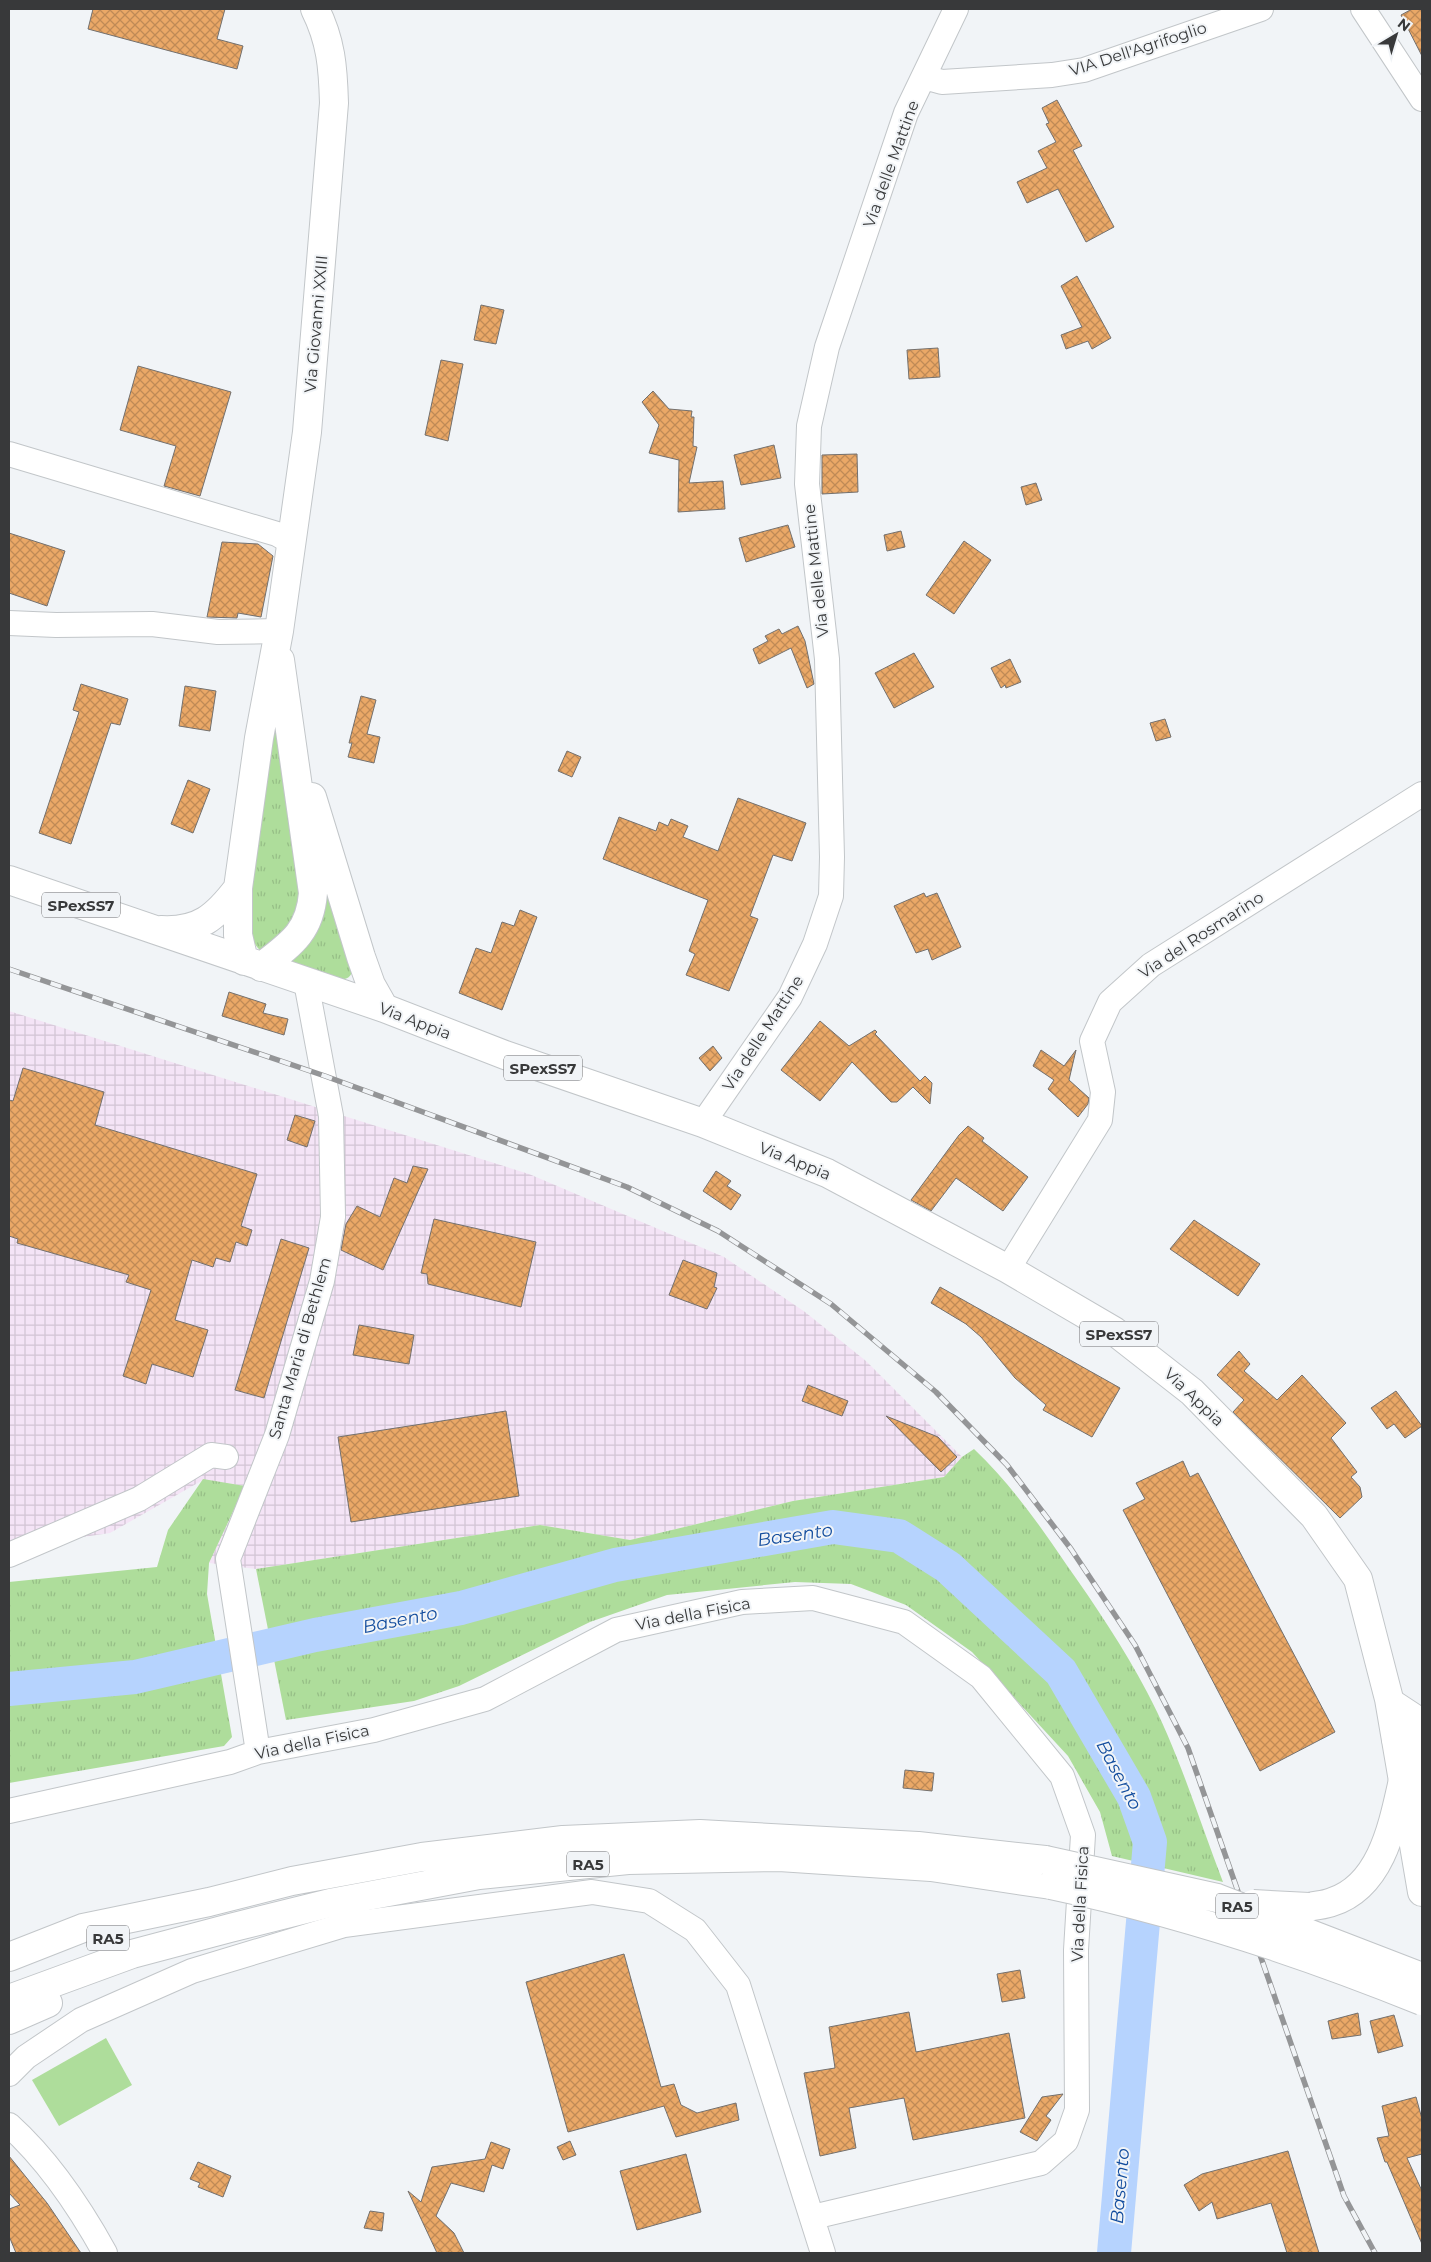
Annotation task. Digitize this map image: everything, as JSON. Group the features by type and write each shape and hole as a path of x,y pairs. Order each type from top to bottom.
{"main road":[{"name":"Via Giovanni XXIII","path":"278,636 307,432 334,103 333,64 329,45 314,9"},
{"path":"278,636 293,737 297,788 313,893 312,908 308,921 287,947 253,964 238,935 238,888 258,738 278,636"},
{"path":"293,737 361,957 371,985 384,1008"},
{"name":"Via Appia","path":"9,880 384,1008 505,1055 703,1123 828,1174 1008,1269 1114,1330 1157,1362 1192,1392 1314,1516 1358,1579 1389,1699"},
{"path":"153,930 180,931 194,927 218,912 238,888"},
{"name":"SPexSS7","path":"1389,1699 1396,1739 1413,1788 1422,1892"},
{"name":"SPexSS7","path":"1389,1699 1422,1753"},
{"path":"1217,1898 1261,1905 1309,1907 1339,1899 1352,1892 1367,1876 1382,1854 1393,1825 1413,1788"},
{"name":"RA5","path":"9,1976 64,1953 209,1902 292,1881 422,1857 572,1840 700,1834 918,1846 1048,1872 1217,1898 1422,1977"},
{"name":"RA5","path":"9,1999 132,1954 330,1903 479,1875 628,1860 779,1857 1048,1872 1123,1900 1191,1919 1317,1959 1422,2001"},
{"path":"9,1957 83,1928 209,1902"},
{"path":"9,2020 114,1974 132,1954"}],"street":[{"name":"Via delle Mattine","path":"703,1123 790,997 816,944 830,896 832,857 827,660 807,484 809,426 827,347 906,113 956,9"},
{"name":"VIA Dell'Agrifoglio","path":"924,77 942,82 1052,75 1084,70 1261,9"},
{"path":"1363,9 1422,100"},
{"path":"9,454 277,534 291,542"},
{"path":"9,623 56,625 152,624 218,632 278,636"},
{"name":"Via del Rosmarino","path":"1008,1269 1100,1120 1103,1092 1092,1041 1110,1002 1150,965 1422,794"},
{"name":"Santa Maria di Bethlem","path":"258,1752 228,1559 276,1435 322,1281 332,1217 331,1116 306,982"},
{"path":"9,1555 139,1500 211,1455 226,1457"},
{"name":"Via della Fisica","path":"9,1811 230,1762 258,1752 374,1730 485,1699 616,1630 742,1602 813,1598 904,1622 981,1677 1062,1776 1084,1835 1076,1950 1077,2110 1066,2141 1041,2163 813,2217"},
{"path":"1389,1699 1422,1722"},
{"path":"9,2074 26,2057 81,2020 192,1971 344,1925 592,1892 649,1901 695,1930 738,1985 823,2253"},
{"path":"9,2125 26,2141 81,2209 105,2253"}],"shaded area":[{"path":"9,1011 529,1174 724,1257 805,1312 866,1361 962,1457 944,1477 793,1501 630,1540 540,1525 256,1569 209,1563 245,1486 203,1480 110,1533 9,1548"}],"green space":[{"path":"272,722 276,726 302,871 301,917 262,952 254,943 249,926 247,908"},
{"path":"310,810 353,969 350,976 342,980 286,963 305,945"},
{"path":"974,1449 1000,1476 1035,1519 1129,1659 1169,1737 1223,1882 1112,1856 1100,1812 1068,1756 972,1652 906,1605 851,1584 795,1582 667,1595 590,1622 459,1686 414,1701 286,1720 256,1569 540,1525 630,1540 793,1501 944,1477 962,1457"},
{"path":"203,1479 245,1486 209,1563 207,1594 232,1737 224,1746 9,1783 9,1582 157,1567 168,1530"},
{"path":"106,2038 132,2085 59,2126 32,2080"}],"building":[{"path":"93,9 225,9 217,39 243,46 237,69 88,29"},
{"path":"1412,9 1422,9 1422,56 1401,15"},
{"path":"1057,100 1082,146 1073,150 1114,227 1086,242 1058,189 1027,203 1017,182 1047,168 1038,151 1056,142 1046,124 1049,123 1042,108"},
{"path":"1077,276 1111,338 1092,349 1088,341 1066,349 1061,335 1082,327 1061,286"},
{"path":"481,305 504,310 496,344 474,340"},
{"path":"938,348 940,377 909,379 907,350"},
{"path":"441,360 463,364 448,441 425,435"},
{"path":"138,366 231,392 200,496 164,486 176,446 120,430"},
{"path":"653,391 669,409 692,411 691,417 694,417 693,446 697,447 689,483 723,481 725,509 678,512 679,460 649,453 659,425 642,402"},
{"path":"774,445 781,478 741,485 734,455"},
{"path":"857,454 858,492 822,494 822,455"},
{"path":"1036,483 1042,500 1026,505 1021,487"},
{"path":"788,525 795,547 746,562 739,538"},
{"path":"901,531 905,547 887,551 884,535"},
{"path":"9,533 65,551 47,606 9,593"},
{"path":"964,541 991,560 954,614 926,595"},
{"path":"222,542 258,544 273,556 261,617 238,613 237,618 207,617"},
{"path":"798,626 805,641 814,684 807,688 791,648 759,664 753,649 768,641 765,636 779,629 782,634"},
{"path":"914,653 934,687 894,708 875,673"},
{"path":"1010,659 1021,682 1006,688 1005,685 1001,688 991,668"},
{"path":"81,684 128,699 120,725 111,723 71,844 39,833 79,712 73,710"},
{"path":"185,686 216,691 210,731 179,726"},
{"path":"361,696 376,700 367,734 380,737 374,763 348,757 352,743 349,743"},
{"path":"1165,719 1171,737 1156,741 1150,723"},
{"path":"567,751 581,757 572,777 558,771"},
{"path":"188,780 210,789 193,833 171,824"},
{"path":"738,798 806,823 792,861 773,855 750,916 758,919 729,991 686,975 695,954 689,951 708,900 603,859 619,817 656,831 659,822 668,826 671,819 688,826 683,837 718,851"},
{"path":"924,893 926,897 937,893 961,947 932,960 928,949 916,953 894,906"},
{"path":"520,910 537,917 502,1010 459,993 476,948 491,953 502,922 514,926"},
{"path":"229,992 266,1004 263,1013 288,1019 284,1035 222,1016"},
{"path":"820,1021 849,1046 875,1030 877,1032 875,1034 920,1081 925,1076 932,1083 930,1104 913,1087 897,1102 891,1102 852,1062 820,1101 781,1070"},
{"path":"713,1046 722,1058 710,1071 699,1058"},
{"path":"1041,1050 1064,1066 1076,1050 1069,1080 1089,1098 1088,1104 1078,1117 1048,1089 1054,1080 1033,1066"},
{"path":"23,1068 104,1092 95,1125 257,1174 241,1226 252,1230 247,1246 236,1242 230,1262 216,1258 213,1267 192,1260 175,1320 208,1330 193,1377 152,1364 146,1384 123,1376 151,1290 126,1282 129,1275 17,1243 18,1239 9,1236 9,1100 13,1101"},
{"path":"295,1115 315,1121 307,1147 287,1140"},
{"path":"968,1126 984,1138 982,1141 1028,1177 1003,1211 956,1178 931,1211 911,1200 959,1135"},
{"path":"413,1166 428,1169 383,1270 341,1250 346,1224 357,1206 380,1217 394,1178 407,1183"},
{"path":"716,1171 731,1181 727,1186 741,1195 731,1210 703,1191"},
{"path":"434,1219 536,1242 521,1307 428,1284 427,1274 421,1273"},
{"path":"1194,1220 1260,1264 1238,1296 1170,1249"},
{"path":"281,1239 309,1248 264,1398 235,1390"},
{"path":"683,1260 717,1273 714,1287 717,1288 707,1309 669,1295"},
{"path":"940,1287 1120,1388 1092,1437 1043,1410 1046,1405 1015,1378 981,1337 966,1324 931,1303"},
{"path":"359,1325 414,1335 409,1364 353,1355"},
{"path":"1239,1351 1250,1364 1244,1371 1277,1400 1302,1375 1346,1423 1331,1438 1357,1472 1351,1477 1360,1487 1362,1497 1340,1518 1233,1412 1244,1400 1217,1375"},
{"path":"808,1385 848,1401 842,1416 802,1401"},
{"path":"1396,1391 1422,1426 1405,1438 1394,1424 1387,1429 1371,1408"},
{"path":"506,1411 519,1496 351,1522 338,1437"},
{"path":"886,1416 938,1437 957,1457 941,1472"},
{"path":"1183,1461 1190,1477 1198,1473 1335,1732 1260,1771 1123,1510 1145,1499 1136,1483"},
{"path":"905,1770 934,1773 932,1791 903,1788"},
{"path":"624,1954 661,2087 674,2084 681,2105 697,2113 736,2103 739,2120 676,2137 664,2106 568,2132 526,1982"},
{"path":"1020,1970 1025,1998 1002,2002 997,1974"},
{"path":"909,2012 916,2052 1009,2033 1025,2118 913,2140 904,2098 849,2108 856,2148 820,2156 804,2073 835,2068 829,2027"},
{"path":"1358,2013 1361,2035 1332,2039 1328,2021"},
{"path":"1394,2015 1403,2046 1378,2053 1370,2021"},
{"path":"1063,2094 1046,2116 1051,2120 1037,2141 1020,2132 1042,2097"},
{"path":"1416,2097 1422,2119 1422,2154 1407,2158 1422,2191 1422,2244 1387,2162 1385,2162 1377,2138 1389,2136 1382,2106"},
{"path":"570,2141 576,2155 563,2160 557,2147"},
{"path":"491,2142 510,2149 503,2169 492,2165 484,2192 451,2183 436,2216 454,2233 464,2253 437,2253 408,2191 421,2202 432,2167 485,2159"},
{"path":"1288,2151 1319,2253 1287,2253 1271,2203 1217,2219 1212,2202 1199,2211 1184,2185 1202,2174"},
{"path":"686,2154 701,2212 637,2230 620,2171"},
{"path":"9,2156 47,2203 81,2253 16,2253 9,2236 9,2209 20,2205 9,2193"},
{"path":"198,2162 231,2176 223,2197 198,2187 200,2183 190,2179"},
{"path":"370,2211 384,2213 382,2231 364,2228"}],"waterway":[{"name":"Basento","path":"9,1689 135,1677 315,1635 461,1608 615,1565 833,1527 899,1536 948,1567 1061,1672 1134,1797 1150,1842 1114,2253"}],"railway":[{"path":"9,969 325,1076 627,1187 718,1231 831,1304 936,1392 1007,1465 1071,1549 1135,1645 1188,1748 1344,2196 1375,2253"}]}
